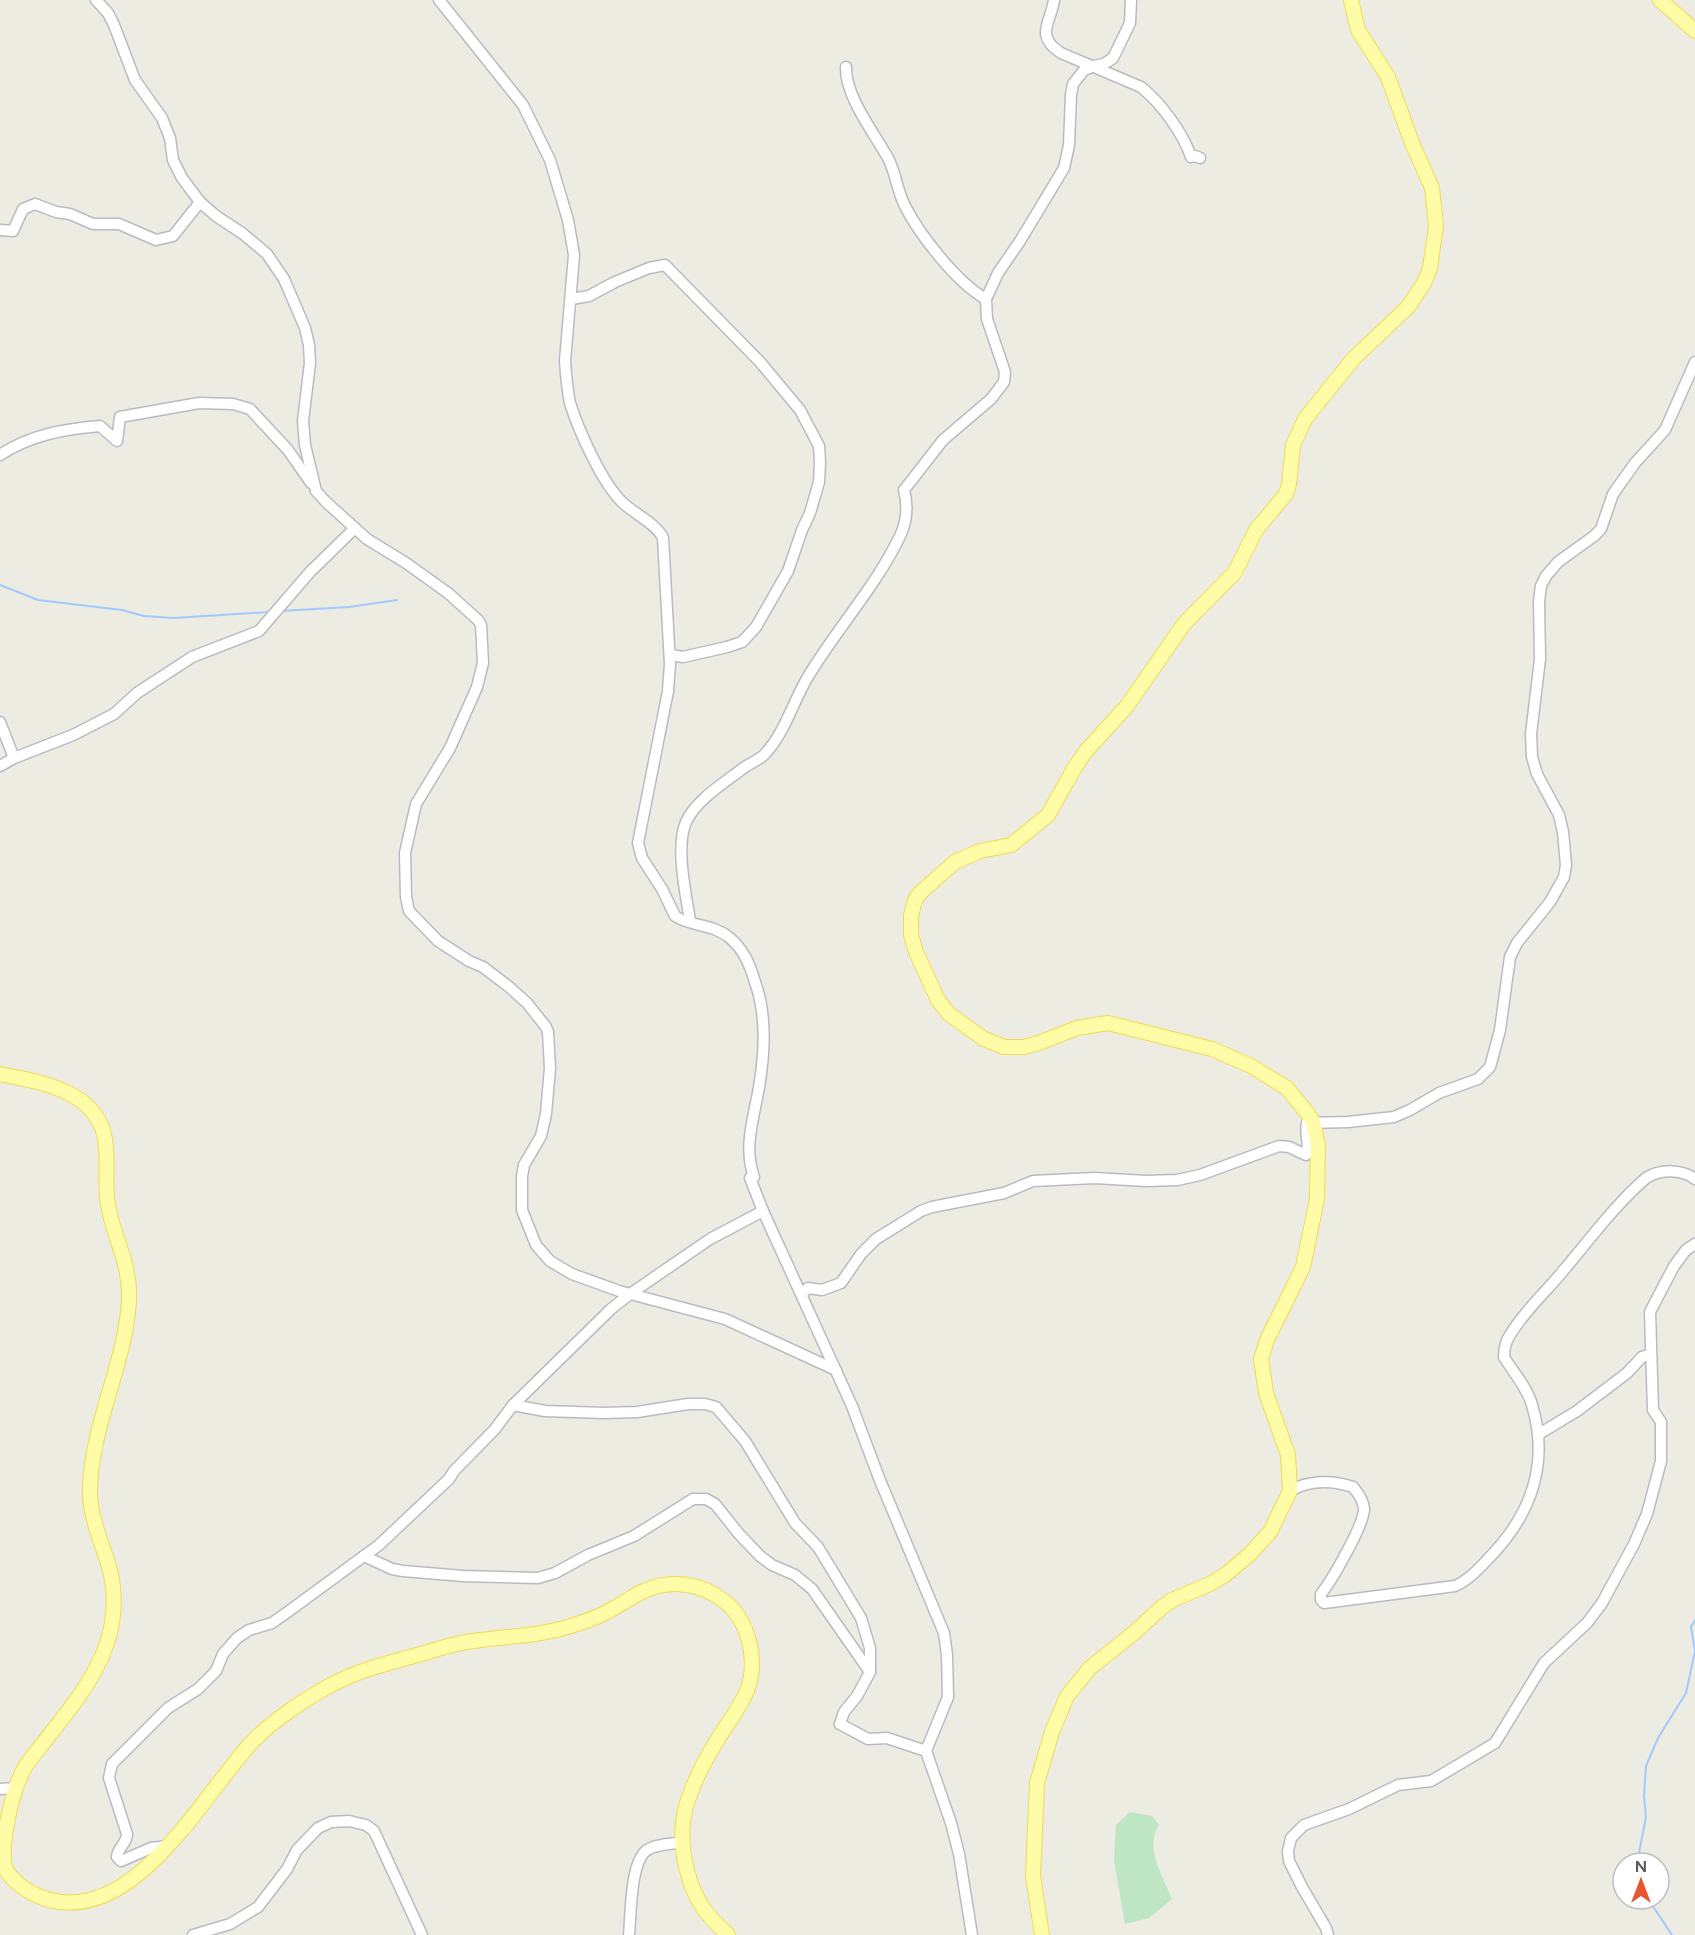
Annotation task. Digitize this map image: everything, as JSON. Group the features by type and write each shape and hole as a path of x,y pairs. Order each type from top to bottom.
{"main road":[{"path":"1042,1935 1033,1876 1037,1783 1052,1732 1067,1696 1090,1668 1166,1604 1210,1584 1250,1554 1270,1532 1290,1491 1288,1455 1266,1393 1261,1359 1267,1341 1298,1281 1305,1261 1315,1209 1318,1145 1313,1122 1302,1104 1287,1088 1251,1066 1212,1049 1108,1023 1092,1024 1039,1043 1014,1048 1004,1047 984,1039 953,1018 938,1000 919,960 911,935 910,922 915,900 943,871 968,856 1014,844 1048,815 1083,756 1127,706 1184,624 1235,572 1256,530 1286,494 1293,446 1305,419 1354,358 1408,307 1424,283 1430,268 1436,226 1432,188 1412,143 1388,77 1358,30 1351,0"},
{"path":"1660,0 1695,31"},
{"path":"0,1074 35,1081 65,1091 94,1112 105,1136 109,1211 127,1265 129,1290 125,1335 95,1439 89,1493 93,1515 112,1578 112,1621 107,1643 96,1667 68,1712 27,1764 15,1788 0,1838 1,1863 12,1878 32,1894 66,1904 92,1900 111,1893 145,1868 168,1845 257,1737 333,1684 386,1664 466,1641 559,1631 588,1621 644,1591 682,1584 698,1586 727,1603 743,1623 752,1668 744,1698 700,1772 685,1812 683,1842 686,1867 701,1906 728,1935"}],"street":[{"path":"96,0 114,25 135,80 162,118 170,138 173,160 182,178 200,202 267,254 284,279 305,328 309,345 310,363 303,421 305,445 316,491"},
{"path":"438,0 523,105 550,160 573,244 575,266 565,361 571,405 583,436 610,488 632,512 658,530 663,538 670,655 668,691 638,843 642,858 663,890 675,916 716,929 734,942 749,961 762,1002 764,1039 759,1086 751,1122 749,1163 754,1177 750,1178 852,1406 946,1642 948,1697 926,1752 955,1838 972,1935"},
{"path":"1054,0 1045,31 1051,45 1061,53 1129,81 1151,95 1186,142 1191,158 1195,156 1200,158"},
{"path":"690,921 683,875 682,845 686,822 692,812 715,790 764,756 780,733 808,676 878,575 902,532 908,504 904,490 943,440 991,399 1005,382 1004,368 987,318 986,299 998,273 1064,168 1070,133 1072,89 1084,70 1109,62 1115,54 1130,24 1131,0"},
{"path":"846,67 856,103 892,166 904,204 948,267 976,293 986,299"},
{"path":"0,230 13,231 23,208 35,204 56,212 70,214 93,224 118,224 156,240 173,236 200,202"},
{"path":"571,299 589,296 649,268 665,265 760,362 788,394 800,410 819,446 819,482 810,513 801,530 788,571 756,627 742,642 727,647 683,657 670,655"},
{"path":"802,1294 808,1288 822,1290 840,1283 868,1246 883,1233 921,1211 942,1204 1004,1193 1033,1181 1095,1178 1172,1180 1200,1175 1280,1146 1289,1147 1306,1155 1308,1150 1305,1129 1307,1123 1348,1122 1394,1117 1439,1093 1478,1079 1490,1067 1500,1030 1510,957 1517,943 1550,902 1564,877 1566,866 1559,815 1532,757 1531,734 1540,659 1541,586 1558,562 1594,537 1601,529 1613,494 1628,471 1665,430 1695,362"},
{"path":"0,455 40,435 71,428 100,426 117,441 120,417 200,403 233,404 250,409 288,450 316,491 355,528 367,539 448,593 478,620 481,625 483,663 477,687 445,758 418,798 405,853 406,897 409,911 438,941 483,967 520,996 546,1027 550,1068 546,1114 541,1136 524,1165 522,1210 536,1245 550,1261 572,1274 630,1294 725,1319 836,1370"},
{"path":"0,766 14,758 73,735 114,714 137,693 192,657 260,631 310,572 355,528"},
{"path":"0,722 14,758"},
{"path":"1290,1491 1302,1484 1311,1483 1346,1485 1353,1488 1364,1505 1361,1522 1346,1554 1321,1594 1324,1604 1455,1586 1466,1580 1503,1544 1520,1518 1537,1479 1539,1434 1532,1404 1504,1357 1504,1348 1509,1336 1525,1313 1564,1270 1604,1220 1646,1178 1655,1173 1678,1172 1695,1179"},
{"path":"168,1845 151,1848 122,1861 118,1860 117,1853 126,1841 127,1834 110,1778 112,1764 168,1707 198,1689 216,1671 223,1653 237,1638 245,1632 262,1627 280,1617 391,1534 449,1479 495,1429 513,1405 630,1294 710,1239 763,1211"},
{"path":"1328,1935 1323,1921 1289,1862 1289,1842 1295,1833 1304,1825 1349,1809 1398,1785 1431,1781 1491,1746 1544,1663 1587,1623 1602,1604 1616,1580 1647,1514 1661,1461 1661,1422 1653,1410 1650,1319 1653,1303 1674,1266 1686,1250 1695,1244"},
{"path":"1539,1434 1577,1411 1627,1373 1645,1355 1651,1354"},
{"path":"513,1405 545,1411 604,1413 637,1412 688,1404 705,1404 716,1407 746,1441 795,1523 818,1547 857,1609 870,1648 870,1671 857,1696 841,1717 840,1725 868,1739 894,1740 926,1752"},
{"path":"364,1556 388,1567 404,1571 463,1576 538,1578 552,1574 588,1555 634,1536 693,1499 706,1498 715,1504 760,1556 772,1565 795,1575 812,1588 870,1671"},
{"path":"0,1789 15,1788"},
{"path":"193,1935 230,1924 258,1907 306,1839 318,1828 331,1822 349,1821 366,1825 374,1831 422,1935"},
{"path":"629,1935 633,1890 640,1856 649,1848 683,1842"}],"green space":[{"path":"1130,1812 1152,1816 1159,1825 1153,1843 1154,1852 1172,1899 1149,1918 1125,1924 1114,1860 1116,1825"}],"waterway":[{"path":"0,585 38,600 122,610 144,616 174,618 269,612"},
{"path":"281,611 349,607 397,600"},
{"path":"1639,1851 1646,1817 1644,1796 1646,1766 1658,1738 1686,1693 1695,1651 1691,1627 1695,1620"},
{"path":"1656,1911 1672,1935"}]}
